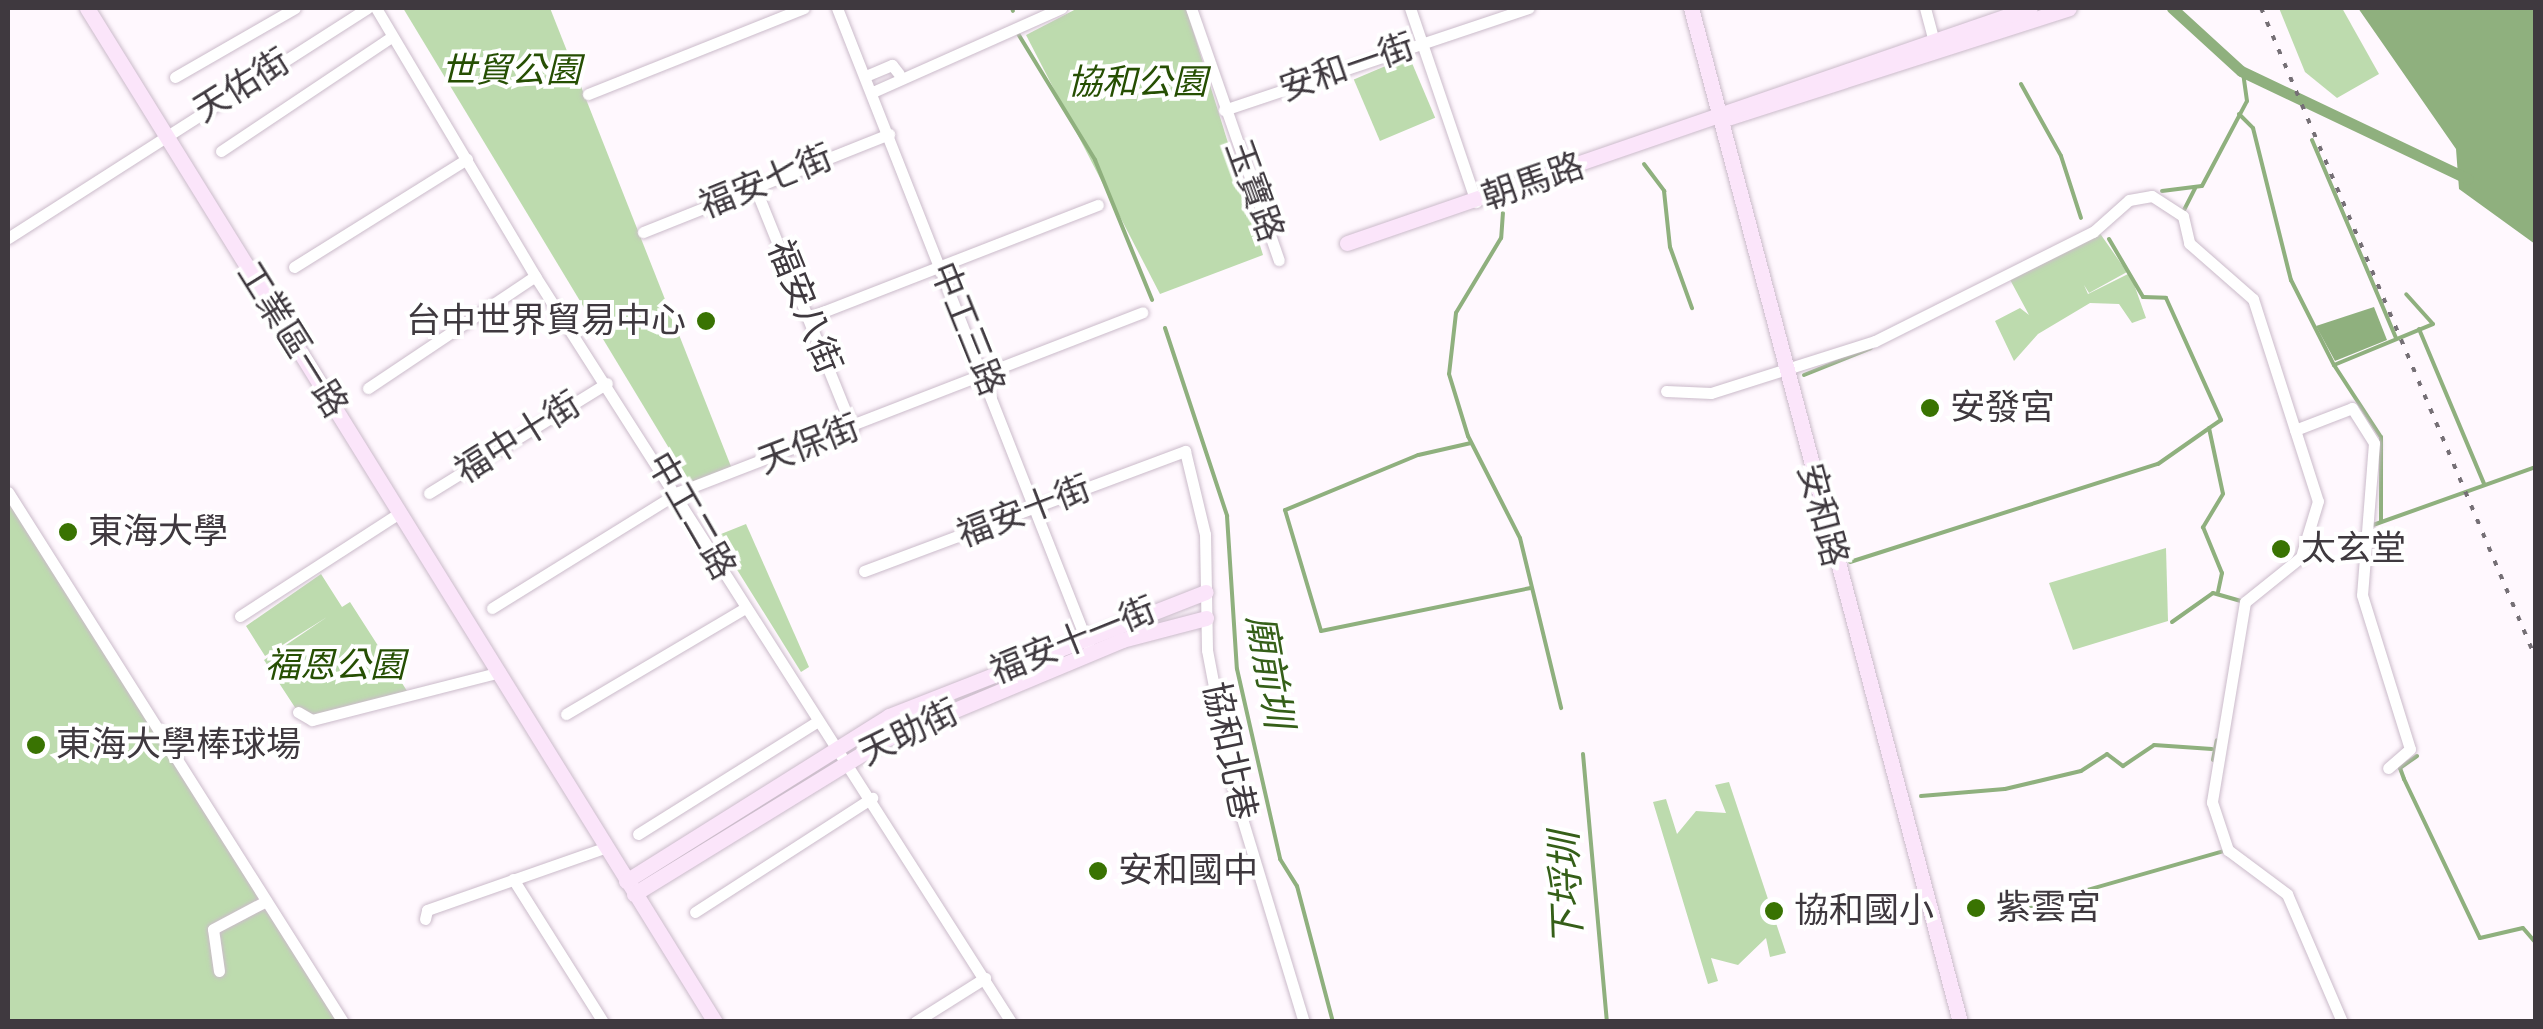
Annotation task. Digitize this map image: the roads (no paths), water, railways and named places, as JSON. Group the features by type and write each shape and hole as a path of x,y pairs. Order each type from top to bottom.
{"street":[{"name":"工業區一路","path":"86,8 715,1022"},
{"path":"176,76 296,8"},
{"name":"天佑街","path":"8,238 367,8"},
{"name":"中工二路","path":"376,8 535,276 679,492 816,723 872,798 1011,1022"},
{"path":"588,94 804,8"},
{"name":"中工三路","path":"837,8 875,91 1091,653"},
{"path":"875,91 887,91 899,74 1061,8"},
{"name":"玉寶路","path":"1191,8 1279,260"},
{"path":"1410,8 1476,202"},
{"name":"安和一街","path":"1224,110 1528,8"},
{"name":"安和路","path":"1690,8 1960,1022"},
{"path":"1925,8 1934,41"},
{"name":"朝馬路","path":"1347,243 1720,119 2030,8"},
{"name":"朝馬路","path":"1720,119 1742,120 2069,8"},
{"path":"220,151 391,37"},
{"path":"868,74 892,65 899,74"},
{"name":"福安七街","path":"643,232 890,134"},
{"path":"294,267 467,159"},
{"name":"福安八街","path":"754,185 853,430"},
{"path":"1666,392 1710,394 1785,372 1946,309 2148,195 2182,216 2189,242 2248,292 2318,491 2316,522 2301,557 2245,602 2212,802 2228,850 2288,894 2342,1022"},
{"path":"810,316 1098,205"},
{"path":"368,388 535,276"},
{"name":"天保街","path":"492,608 679,492 853,430 1142,312"},
{"name":"福中十街","path":"429,492 607,383"},
{"path":"2294,430 2352,408 2374,442 2362,595 2410,749 2388,768"},
{"name":"福安十街","path":"864,571 1185,452"},
{"name":"協和北巷","path":"1185,452 1201,504 1206,618 1234,792 1304,1022"},
{"path":"8,492 342,1022"},
{"path":"240,616 399,512"},
{"name":"福安十一街","path":"835,748 889,716 1084,634 1206,592"},
{"path":"566,714 745,608"},
{"name":"天助街","path":"630,888 846,764 1091,653 1206,618"},
{"path":"298,712 312,720 500,672"},
{"path":"638,834 816,723"},
{"name":"天助街","path":"630,888 835,748"},
{"path":"695,912 872,798"},
{"path":"426,919 428,910 604,848"},
{"path":"513,878 602,1022"},
{"path":"219,971 212,931 266,901"},
{"path":"915,1022 985,978"}],"waterway":[{"path":"2172,8 2241,71 2468,179"},
{"path":"1017,32 1095,160 1152,300"},
{"path":"2162,191 2202,186 2247,101 2243,72"},
{"path":"2021,84 2061,156 2081,218"},
{"path":"2239,114 2253,128 2291,280 2334,365 2433,324 2406,294"},
{"path":"2312,140 2396,338"},
{"path":"1644,164 1664,191 1670,247 1692,308"},
{"path":"2182,214 2195,188"},
{"path":"1503,212 1501,238 1456,313 1449,374 1468,436 1520,538 1561,708"},
{"path":"2109,239 2143,297 2166,298 2221,420 2209,428 2223,494 2203,527 2222,573 2218,592"},
{"name":"廟前圳","path":"1165,328 1227,516 1237,669 1280,859 1297,886 1333,1022"},
{"path":"2419,329 2484,484"},
{"path":"1804,375 1871,348"},
{"path":"2334,365 2381,437 2381,521"},
{"path":"1850,562 2158,464 2208,429"},
{"path":"1471,443 1418,455 1285,510 1321,631 1531,588"},
{"path":"2373,525 2536,467"},
{"path":"2172,622 2213,593 2241,601"},
{"path":"2213,760 2217,740"},
{"path":"1921,796 2005,789 2081,771 2107,754 2123,766 2154,745 2212,749"},
{"name":"下埒圳","path":"1583,754 1607,1022"},
{"path":"2417,756 2400,768 2480,938 2523,928 2536,943"},
{"path":"2031,906 2224,851"}],"railway":[{"path":"2261,8 2536,659"}],"place":[{"name":"台中世界貿易中心","path":"706,321"},
{"name":"安發宮","path":"1930,408"},
{"name":"東海大學","path":"68,532"},
{"name":"太玄堂","path":"2281,549"},
{"name":"東海大學棒球場","path":"36,745"},
{"name":"安和國中","path":"1098,871"},
{"name":"紫雲宮","path":"1976,908"},
{"name":"協和國小","path":"1774,911"}],"park label":[{"name":"世貿公園","path":"511,71"},
{"name":"協和公園","path":"1137,83"},
{"name":"福恩公園","path":"335,666"}]}
